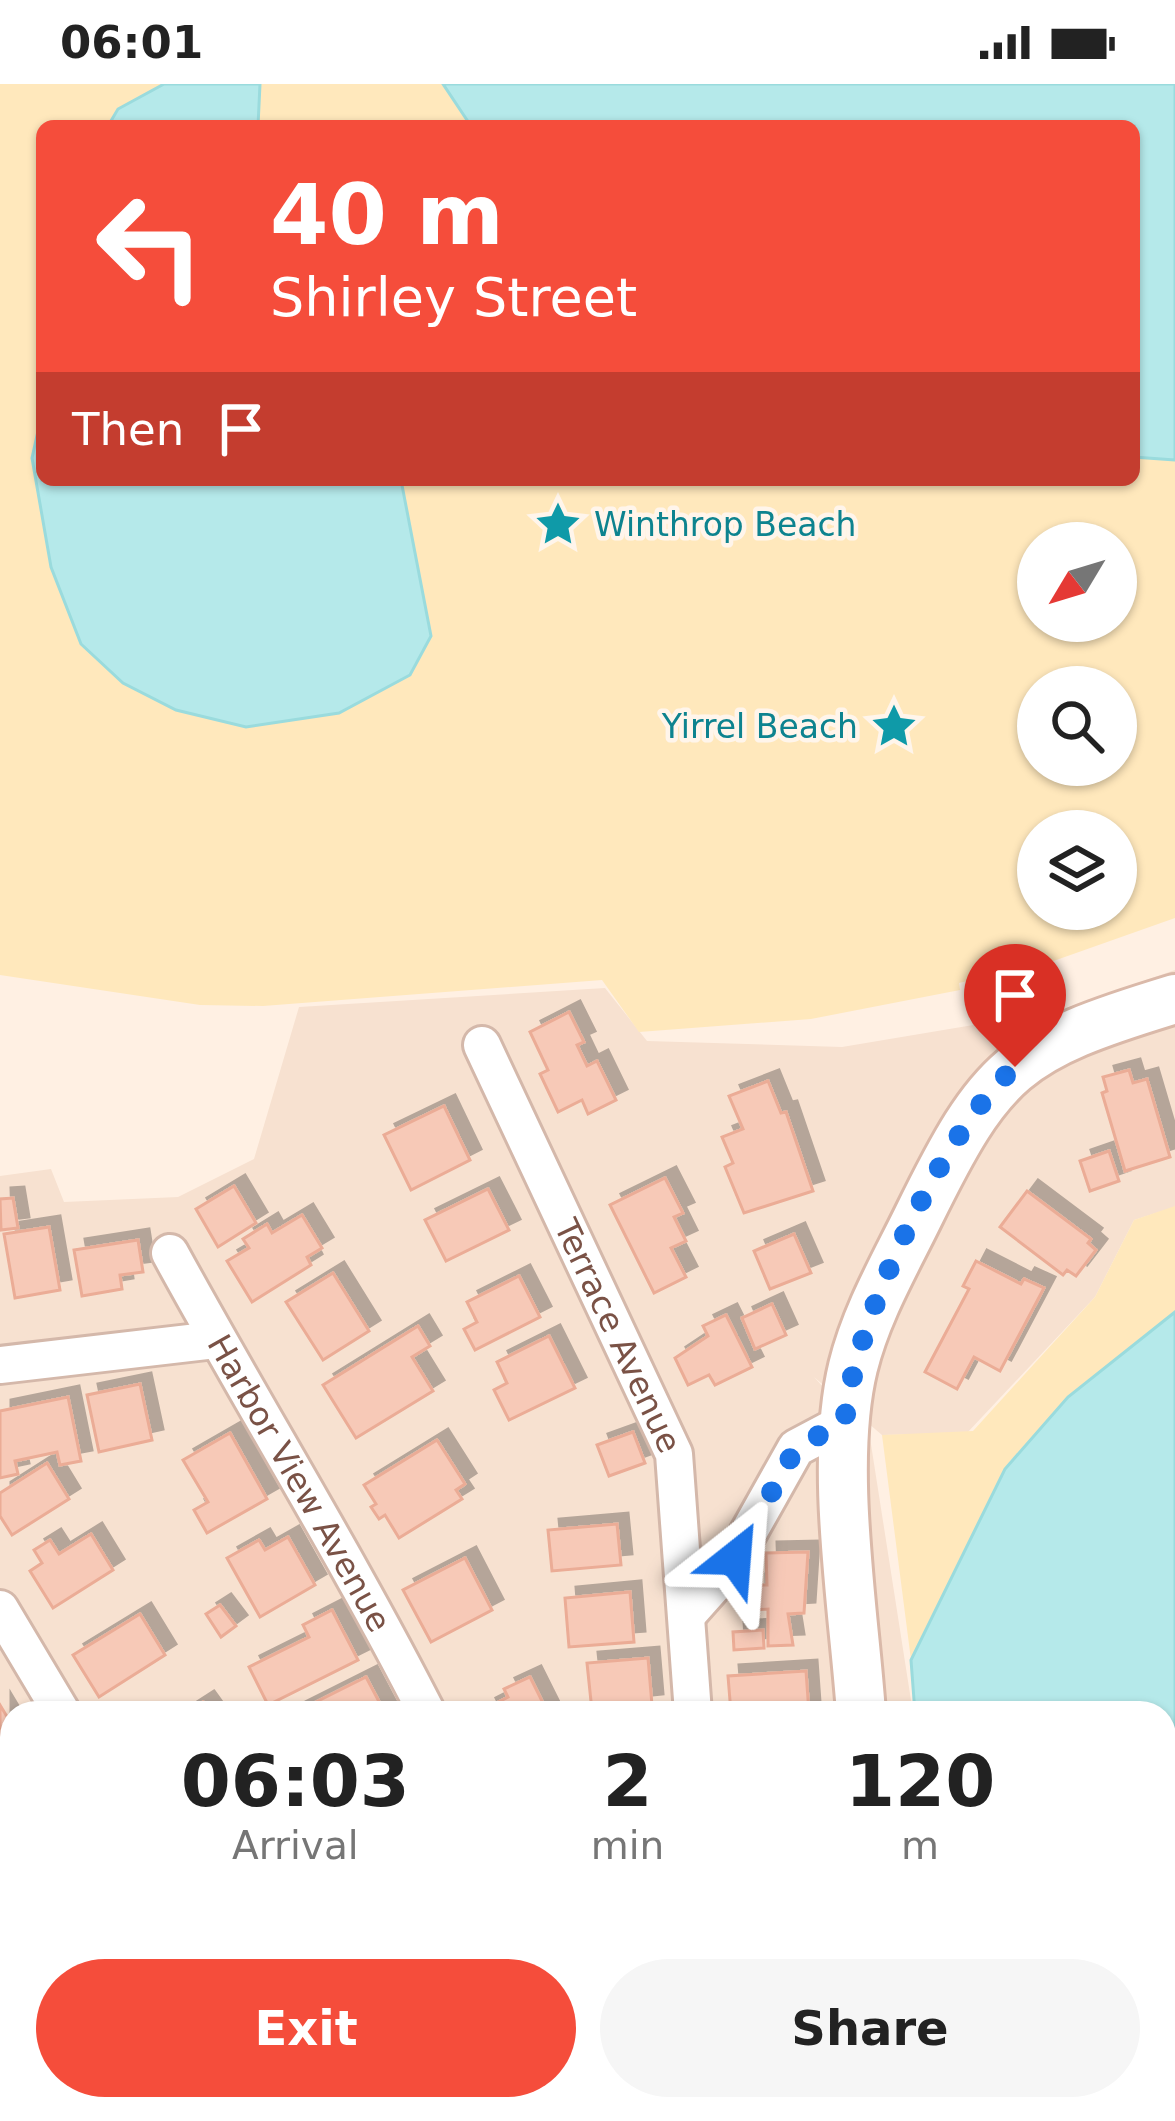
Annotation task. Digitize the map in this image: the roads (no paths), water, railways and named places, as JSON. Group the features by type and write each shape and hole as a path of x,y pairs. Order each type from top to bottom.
{"main road":[{"path":"860,1701 845,1421 865,1329 972,1112 996,1084 1049,1044 1175,999"}],"street":[{"name":"Terrace Avenue","path":"482,1045 671,1446 692,1701"},
{"name":"Harbor View Avenue","path":"170,1253 215,1340 361,1584 421,1701"},
{"path":"0,1365 215,1340"},
{"path":"687,1615 728,1569 796,1448 845,1421"},
{"path":"0,1609 55,1701"}],"water":[{"path":"164,84 260,84 258,120 112,120 118,109"},
{"path":"443,84 1175,84 1175,460 1140,457 1140,120 467,120"},
{"path":"37,486 402,486 431,636 410,675 339,713 246,727 176,710 123,683 81,644 51,567"},
{"path":"1175,1312 1175,1701 914,1701 911,1660 1005,1469 1068,1397"}],"place":[{"name":"Winthrop Beach","path":"558,524"},
{"name":"Yirrel Beach","path":"894,726"}]}
